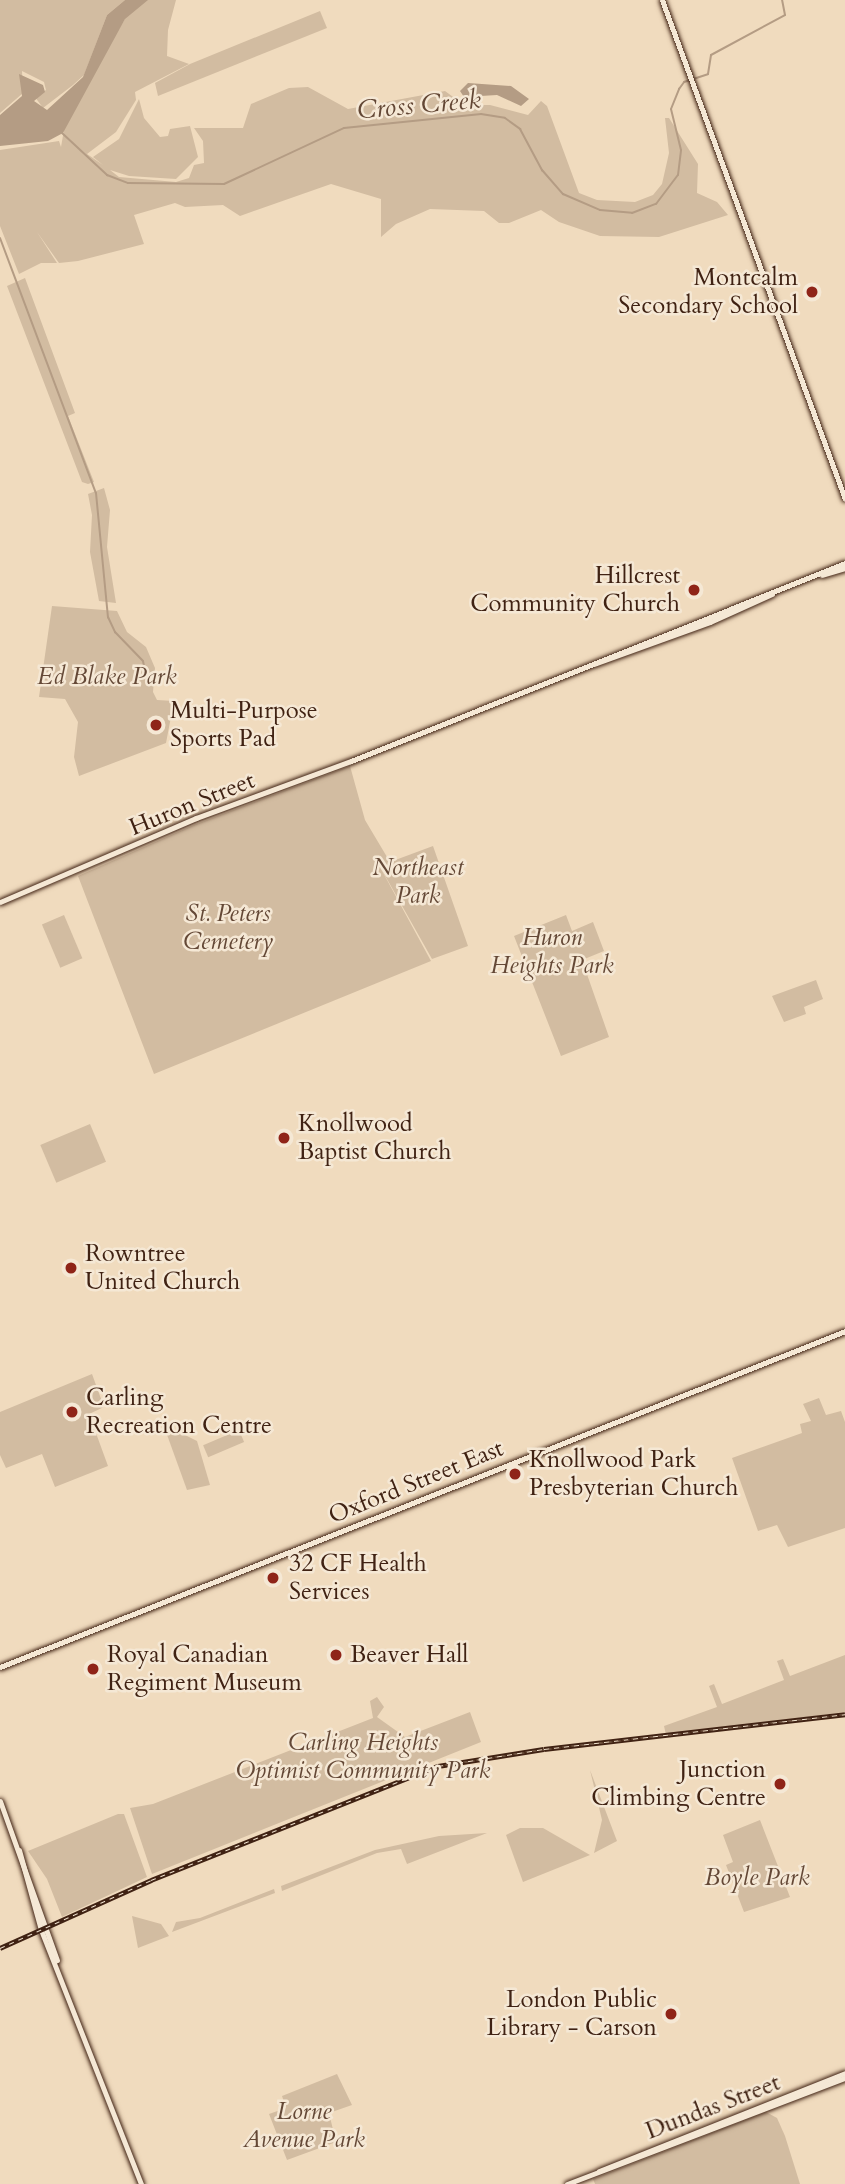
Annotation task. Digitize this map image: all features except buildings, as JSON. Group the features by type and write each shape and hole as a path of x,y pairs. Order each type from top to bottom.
{"main road":[{"path":"662,0 845,499"},
{"name":"Huron Street","path":"822,575 845,563"},
{"name":"Huron Street","path":"0,902 196,818 845,568"},
{"name":"Oxford Street East","path":"0,1667 845,1331"},
{"path":"0,1801 141,2184"},
{"name":"Dundas Street","path":"567,2184 845,2075"}],"green space":[{"path":"0,0 125,0 107,15 84,75 73,85 43,108 35,97 46,90 44,82 22,71 23,93 0,113"},
{"path":"145,0 176,0 168,30 167,56 189,64 135,92 136,100 116,132 87,154 103,165 93,157 119,139 139,99 144,118 160,137 168,136 170,129 190,126 198,157 176,179 129,176 110,170 119,177 176,182 189,178 194,165 204,163 203,141 194,128 243,128 251,104 289,88 308,87 348,109 445,91 464,105 490,105 528,115 541,101 547,106 579,193 597,200 635,202 653,195 662,184 669,153 665,118 669,118 698,164 697,193 717,202 728,215 659,237 600,236 559,222 541,210 509,223 499,223 484,211 430,209 396,224 381,237 381,199 331,184 240,216 223,205 185,207 175,203 134,215 144,244 78,261 59,263 37,232 57,263 41,263 19,274 0,226 0,150 59,141 61,147 65,124 91,76 126,17"},
{"path":"320,11 327,28 158,96 155,83 190,64"},
{"path":"25,278 75,413 68,416 94,482 88,484 82,482 7,286"},
{"path":"104,488 110,510 107,547 116,603 99,601 90,552 92,515 88,494"},
{"name":"Ed Blake Park","path":"52,606 117,611 127,632 146,647 155,668 153,692 157,700 174,701 166,743 79,776 74,757 78,722 65,699 39,697"},
{"name":"St. Peters Cemetery","path":"350,766 365,820 390,862 433,846 468,946 432,959 374,856 431,961 154,1074 78,876 194,825"},
{"path":"64,915 82,958 60,968 42,924"},
{"name":"Huron Heights Park","path":"566,915 572,931 593,922 604,951 582,960 609,1037 561,1056 514,936"},
{"path":"816,980 823,999 804,1007 806,1014 784,1022 772,996"},
{"path":"90,1124 106,1162 56,1183 40,1145"},
{"path":"92,1374 104,1407 89,1414 108,1466 55,1487 42,1454 6,1468 0,1455 0,1412"},
{"path":"819,1398 826,1415 841,1411 845,1422 845,1528 788,1547 777,1525 758,1531 732,1458 802,1433 800,1424 811,1421 803,1404"},
{"path":"175,1430 197,1441 210,1485 187,1490 166,1432"},
{"path":"239,1430 244,1442 208,1457 203,1445"},
{"path":"845,1655 845,1712 666,1735 664,1726 717,1707 709,1686 714,1684 722,1704 784,1680 777,1661 783,1659 790,1676"},
{"name":"Carling Heights Optimist Community Park","path":"377,1697 384,1707 377,1717 405,1737 470,1712 481,1742 152,1874 130,1808 153,1804 373,1718 370,1701"},
{"path":"590,1770 617,1841 594,1853 602,1820"},
{"path":"118,1814 124,1814 147,1877 62,1917 47,1879 28,1851"},
{"name":"Boyle Park","path":"760,1820 790,1897 744,1912 726,1865 733,1862 723,1835"},
{"path":"520,1828 543,1828 590,1855 523,1882 506,1835"},
{"path":"487,1833 407,1864 401,1849 377,1853 282,1891 281,1886 375,1850 439,1836"},
{"path":"274,1889 275,1893 172,1932 176,1922 200,1918"},
{"path":"132,1916 161,1924 169,1936 138,1948"},
{"name":"Lorne Avenue Park","path":"337,2074 352,2105 329,2113 336,2142 287,2160 269,2114 286,2108 282,2096"},
{"path":"766,2112 777,2118 800,2184 595,2184 593,2179"}],"shaded area":[{"path":"125,0 148,0 125,19 63,133 48,141 0,146 0,115 22,96 19,74 43,85 45,92 34,101 47,110 83,77 107,15"},
{"path":"468,83 511,86 529,99 521,106 497,95 464,97 460,91"}],"waterway":[{"name":"Cross Creek","path":"62,133 107,175 128,183 224,184 344,128 481,114 505,118 520,129 542,170 563,194 600,210 632,213 656,204 678,175 681,150 671,109 679,89 684,82 708,74 711,55 785,15 782,0"},
{"path":"0,238 96,493 108,617 115,632 143,661 148,686"}],"railway":[{"path":"0,1948 151,1880 438,1766 544,1749 845,1714"}],"place":[{"name":"Montcalm Secondary School","path":"812,292"},
{"name":"Hillcrest Community Church","path":"694,590"},
{"name":"Multi-Purpose Sports Pad","path":"156,725"},
{"name":"Knollwood Baptist Church","path":"284,1138"},
{"name":"Rowntree United Church","path":"71,1268"},
{"name":"Carling Recreation Centre","path":"72,1412"},
{"name":"Knollwood Park Presbyterian Church","path":"515,1474"},
{"name":"32 CF Health Services","path":"273,1578"},
{"name":"Beaver Hall","path":"336,1655"},
{"name":"Royal Canadian Regiment Museum","path":"93,1669"},
{"name":"Junction Climbing Centre","path":"780,1784"},
{"name":"London Public Library - Carson","path":"671,2014"}],"park label":[{"name":"Northeast Park","path":"418,882"}]}
